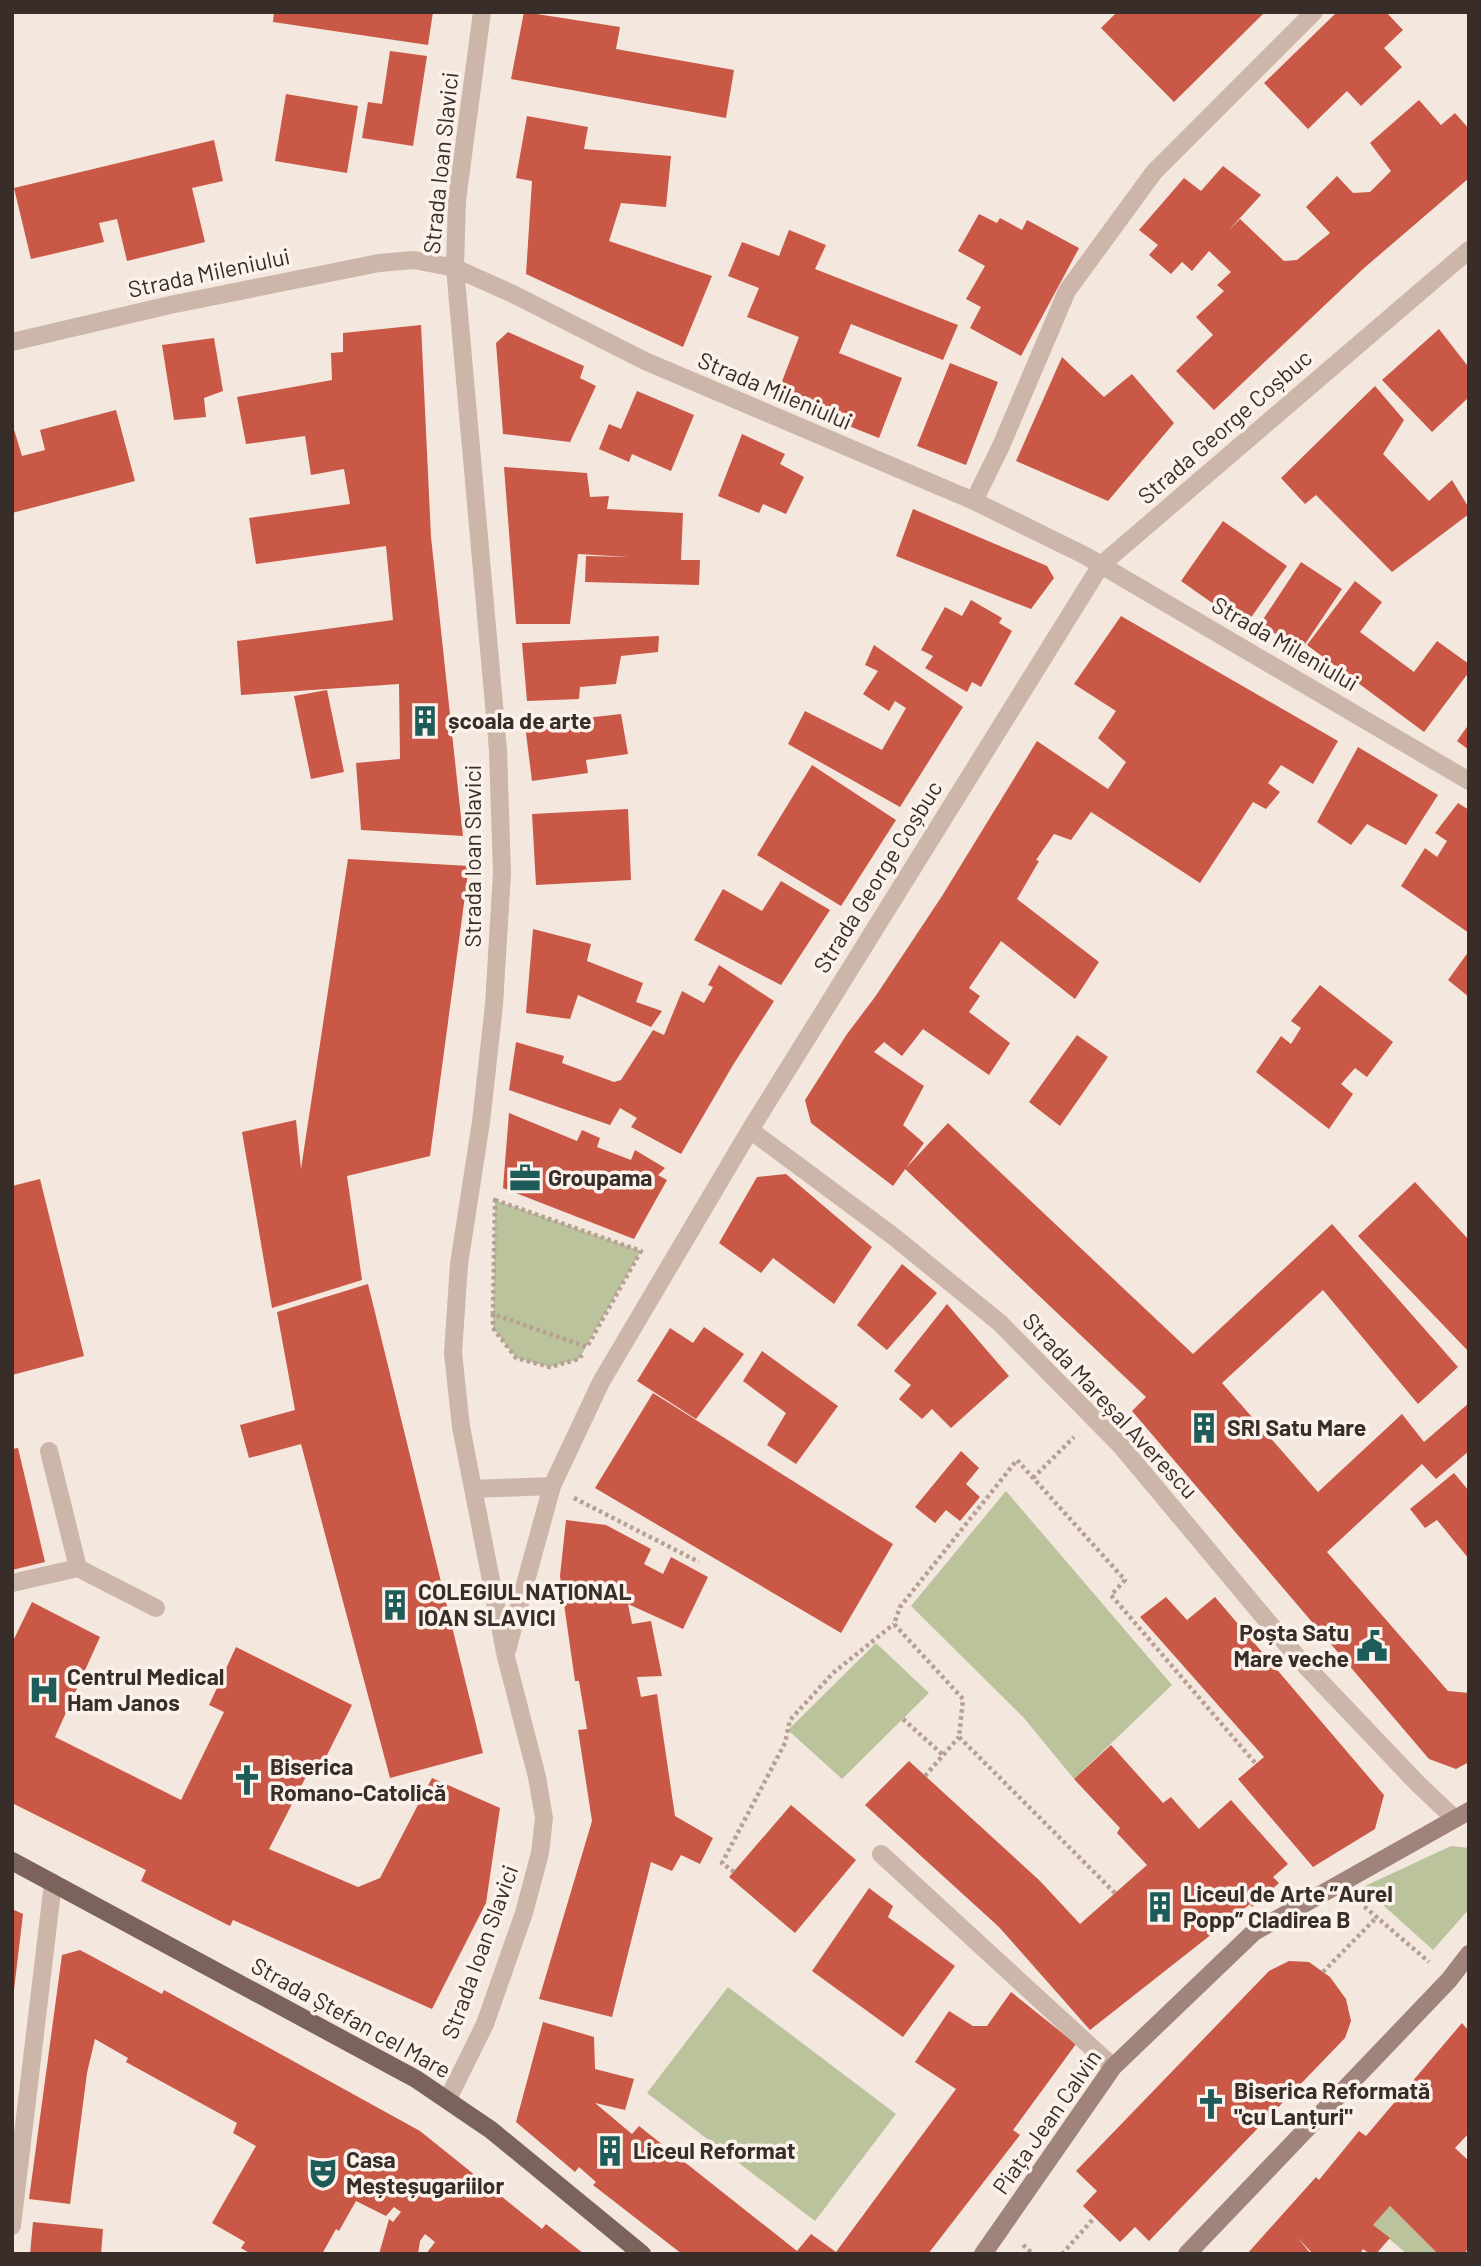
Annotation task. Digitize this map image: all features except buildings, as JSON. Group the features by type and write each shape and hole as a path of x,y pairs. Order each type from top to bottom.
{"main road":[{"name":"Strada Ștefan cel Mare","path":"12,1861 416,2079 491,2130 642,2254"}],"street":[{"name":"Strada Ioan Slavici","path":"448,2099 485,2024 524,1913 540,1853 544,1818 537,1777 506,1657 461,1427 453,1353 459,1264 481,1122 494,1004 502,873 498,750 455,268 457,200 482,12"},
{"path":"974,500 1001,446 1067,291 1154,172 1314,12"},
{"name":"Strada George Coșbuc","path":"506,1657 552,1486 601,1382 750,1130 1101,565 1469,250"},
{"name":"Strada Mileniului","path":"12,342 170,305 379,263 414,260 455,268 513,294 645,361 974,500 1101,565 1469,781"},
{"name":"Strada Mareșal Averescu","path":"750,1130 892,1236 1000,1323 1121,1446 1299,1659 1418,1784 1464,1816"},
{"path":"49,1451 78,1567"},
{"path":"474,1489 552,1486"},
{"path":"12,1583 78,1567 156,1608"},
{"name":"Piața Jean Calvin","path":"983,2254 1112,2067 1254,1932 1464,1816"},
{"path":"881,1854 1112,2067"},
{"path":"12,2226 52,1883"},
{"path":"1187,2254 1449,1980 1469,1954"}],"path":[{"path":"495,1200 641,1251 579,1359 550,1367 516,1358 493,1328 493,1314 495,1200"},
{"path":"493,1314 587,1347"},
{"path":"1033,1478 1079,1432"},
{"path":"734,1872 722,1863 785,1743 790,1720 832,1673 894,1624 900,1606 1017,1460 1125,1580 1111,1595 1256,1764"},
{"path":"552,1486 699,1562"},
{"path":"894,1624 963,1699 959,1737 925,1776"},
{"path":"903,1719 943,1755"},
{"path":"959,1737 1115,1894"},
{"path":"1350,1895 1434,1966"},
{"path":"1323,1972 1377,1917"},
{"path":"1062,2254 1094,2218"}],"green space":[{"path":"495,1200 641,1251 579,1359 550,1367 516,1358 493,1328"},
{"path":"1006,1491 1172,1685 1074,1779 1024,1718 911,1606"},
{"path":"876,1643 929,1693 842,1779 788,1730"},
{"path":"1451,1846 1469,1848 1469,1909 1433,1950 1363,1887"},
{"path":"728,1987 896,2114 815,2221 647,2093"},
{"path":"1390,2206 1438,2254 1407,2254 1373,2225"}],"place":[{"name":"școala de arte","path":"425,721"},
{"name":"Groupama","path":"525,1178"},
{"name":"SRI Satu Mare","path":"1204,1428"},
{"name":"COLEGIUL NAŢIONAL IOAN SLAVICI","path":"395,1605"},
{"name":"Poșta Satu Mare veche","path":"1372,1646"},
{"name":"Centrul Medical Ham Janos","path":"44,1690"},
{"name":"Biserica Romano-Catolică","path":"247,1780"},
{"name":"Liceul de Arte ”Aurel Popp” Cladirea B","path":"1160,1907"},
{"name":"Biserica Reformată \"cu Lanțuri\"","path":"1211,2104"},
{"name":"Liceul Reformat","path":"610,2151"},
{"name":"Casa Meșteșugariilor","path":"323,2173"}]}
